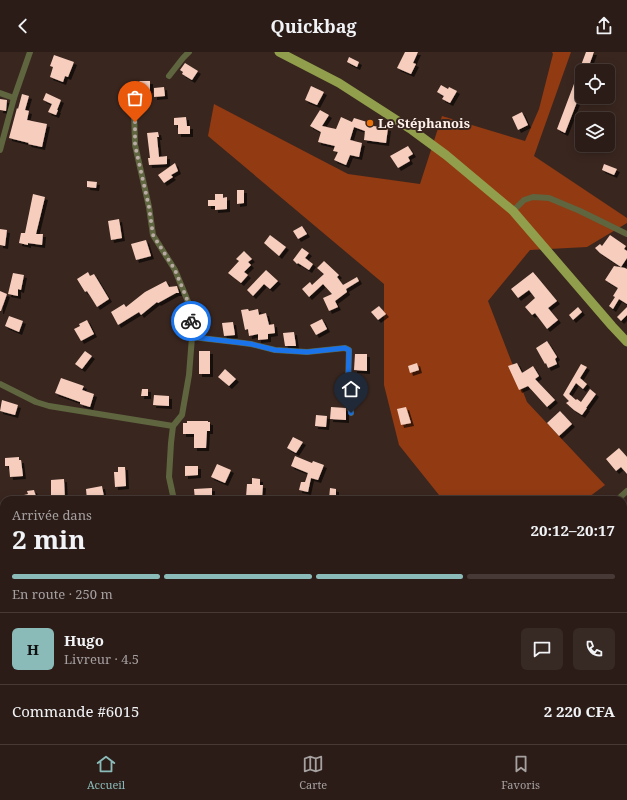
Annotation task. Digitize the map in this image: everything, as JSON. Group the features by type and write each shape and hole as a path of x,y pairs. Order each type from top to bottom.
{"main road":[{"path":"279,52 339,82 412,130 446,155 513,211 627,342"}],"street":[{"path":"0,150 14,98 30,52"},
{"path":"169,76 189,52"},
{"path":"138,86 134,110 135,145 149,207 153,235 175,270 191,309 192,337 189,375 182,415 173,426 170,477 173,496"},
{"path":"0,93 14,98"},
{"path":"513,211 524,200 533,197 549,198 627,234"},
{"path":"192,337 251,344 275,350 307,352 345,348 349,350 348,386 351,413"},
{"path":"0,384 36,402 50,406 173,426"}],"shaded area":[{"path":"552,52 571,52 534,156 627,218 627,223 587,247 530,250 488,301 527,402 605,485 590,496 440,496 399,445 384,385 384,284 208,136 214,104 348,174 420,184 442,116 525,141 539,109 553,54"}],"building":[{"path":"405,52 418,52 413,63 416,64 411,74 397,68"},
{"path":"586,52 594,52 590,64 581,64"},
{"path":"54,55 74,62 68,77 65,76 63,82 50,77 53,67 50,66"},
{"path":"349,57 359,62 357,67 347,62"},
{"path":"185,63 198,71 192,80 182,74 183,72 180,70"},
{"path":"139,81 150,81 150,90 142,90 142,85"},
{"path":"575,81 575,104 576,104 565,133 557,129"},
{"path":"441,85 448,89 449,87 457,91 450,103 442,99 444,96 437,92"},
{"path":"311,86 324,92 317,105 305,100"},
{"path":"164,87 165,96 154,97 154,88"},
{"path":"46,93 61,100 56,115 48,112 52,104 43,100"},
{"path":"22,94 29,96 25,110 29,111 27,120 47,124 42,147 9,138"},
{"path":"0,99 7,100 6,111 0,110"},
{"path":"320,110 329,115 322,126 336,129 341,117 352,122 354,118 367,122 366,125 388,128 386,143 364,140 365,131 354,127 350,140 362,143 359,157 350,155 346,165 334,160 338,152 333,151 335,146 318,142 321,132 310,126"},
{"path":"522,112 528,125 518,130 512,117"},
{"path":"186,117 187,126 190,126 190,134 178,134 178,125 174,125 174,118"},
{"path":"158,132 159,157 167,156 167,164 149,165 148,158 150,158 147,133"},
{"path":"408,146 413,154 408,157 410,161 398,168 390,156"},
{"path":"175,163 178,171 171,175 173,177 164,183 158,175"},
{"path":"604,164 617,169 614,175 602,170"},
{"path":"87,181 97,182 96,188 87,187"},
{"path":"237,190 244,190 244,203 237,204"},
{"path":"33,194 45,197 36,234 43,234 42,245 28,243 28,245 19,243 21,233 25,233"},
{"path":"215,194 223,194 223,198 227,197 227,209 215,210 215,206 208,206 208,200 215,200"},
{"path":"119,219 122,238 111,240 108,221"},
{"path":"302,226 307,234 298,239 293,231"},
{"path":"0,229 7,230 5,246 0,245"},
{"path":"270,235 286,247 279,256 264,243"},
{"path":"610,235 626,246 624,249 627,251 627,258 621,267 595,248 600,244 602,246"},
{"path":"146,240 151,256 136,260 131,244"},
{"path":"302,248 309,253 305,258 313,264 309,270 298,263 297,264 293,260"},
{"path":"244,251 252,259 248,262 251,265 244,272 248,275 241,283 228,273 239,261 236,259"},
{"path":"324,261 339,275 337,277 343,285 357,277 359,281 346,289 347,292 335,301 338,307 329,311 323,298 332,294 323,284 309,297 302,289 310,282 312,285 324,274 317,268"},
{"path":"614,266 627,269 627,304 619,299 613,309 609,306 615,297 613,296 618,288 605,280"},
{"path":"266,270 278,281 270,289 264,284 253,296 247,290"},
{"path":"88,272 90,276 94,274 109,299 97,307 77,279"},
{"path":"533,272 557,301 548,308 558,320 547,329 535,313 532,315 525,307 535,298 529,290 518,298 511,289"},
{"path":"13,273 24,275 21,290 18,289 18,296 8,294"},
{"path":"166,281 169,287 177,286 179,293 176,293 158,303 157,302 141,315 139,312 118,325 111,312 124,304 126,307 145,292"},
{"path":"0,291 7,294 1,311 0,311"},
{"path":"379,306 386,314 378,320 371,312"},
{"path":"578,307 582,312 573,320 569,315"},
{"path":"627,307 627,315 621,321 617,317"},
{"path":"248,309 249,311 258,309 259,315 266,313 269,325 274,324 275,333 268,334 268,339 258,340 258,334 249,336 248,329 245,330 241,310"},
{"path":"9,316 23,321 19,332 5,326"},
{"path":"322,319 327,329 316,335 310,325"},
{"path":"87,320 94,334 81,341 74,329 80,326 79,324"},
{"path":"233,322 235,335 224,336 222,323"},
{"path":"294,332 296,346 285,346 283,333"},
{"path":"547,341 557,357 555,359 557,364 548,368 536,348"},
{"path":"85,351 92,356 82,369 75,364"},
{"path":"199,351 210,351 210,374 199,374"},
{"path":"355,354 367,354 367,371 354,370"},
{"path":"417,363 419,370 410,373 408,366"},
{"path":"517,363 522,373 533,366 539,376 535,379 555,400 547,407 528,386 519,390 508,366"},
{"path":"581,364 587,367 580,378 587,384 583,389 576,383 569,394 581,402 590,389 596,394 582,415 566,403 569,401 563,395"},
{"path":"225,369 236,379 229,386 218,377"},
{"path":"61,378 84,386 82,390 94,394 90,407 55,393"},
{"path":"142,389 148,389 148,396 141,396"},
{"path":"154,395 169,396 169,406 153,405"},
{"path":"2,400 18,405 15,415 0,411"},
{"path":"331,407 346,408 346,420 330,419"},
{"path":"406,407 411,423 401,425 397,409"},
{"path":"560,411 572,424 559,436 547,423"},
{"path":"316,415 327,416 326,427 315,426"},
{"path":"187,421 210,422 210,431 207,431 206,448 194,448 194,434 183,434 183,423 187,423"},
{"path":"293,437 303,442 296,453 287,448"},
{"path":"619,448 627,457 627,474 621,467 616,471 606,459"},
{"path":"295,456 312,463 313,461 324,465 318,480 311,478 308,492 299,490 301,482 305,482 308,473 291,466"},
{"path":"19,457 19,460 21,460 23,476 10,477 9,466 5,466 5,458"},
{"path":"217,464 231,470 225,483 211,477"},
{"path":"185,466 198,466 198,475 185,476"},
{"path":"118,467 125,467 126,486 115,487 114,472 118,472"},
{"path":"252,478 260,479 260,485 263,485 262,496 246,496 247,484 252,484"},
{"path":"64,479 65,496 51,496 51,480"},
{"path":"102,486 104,496 87,496 86,489"},
{"path":"212,488 212,496 195,496 194,489"},
{"path":"330,488 336,489 336,496 329,496"},
{"path":"34,490 36,496 20,496 28,494 27,491"}],"way so far":[{"path":"135,122 135,145 149,207 153,235 175,270 191,309 191,321"}],"place":[{"name":"Le Stéphanois","path":"370,123"}],"route":[{"path":"191,321 192,337 251,344 275,350 307,352 345,348 349,350 348,386 351,413"}]}
